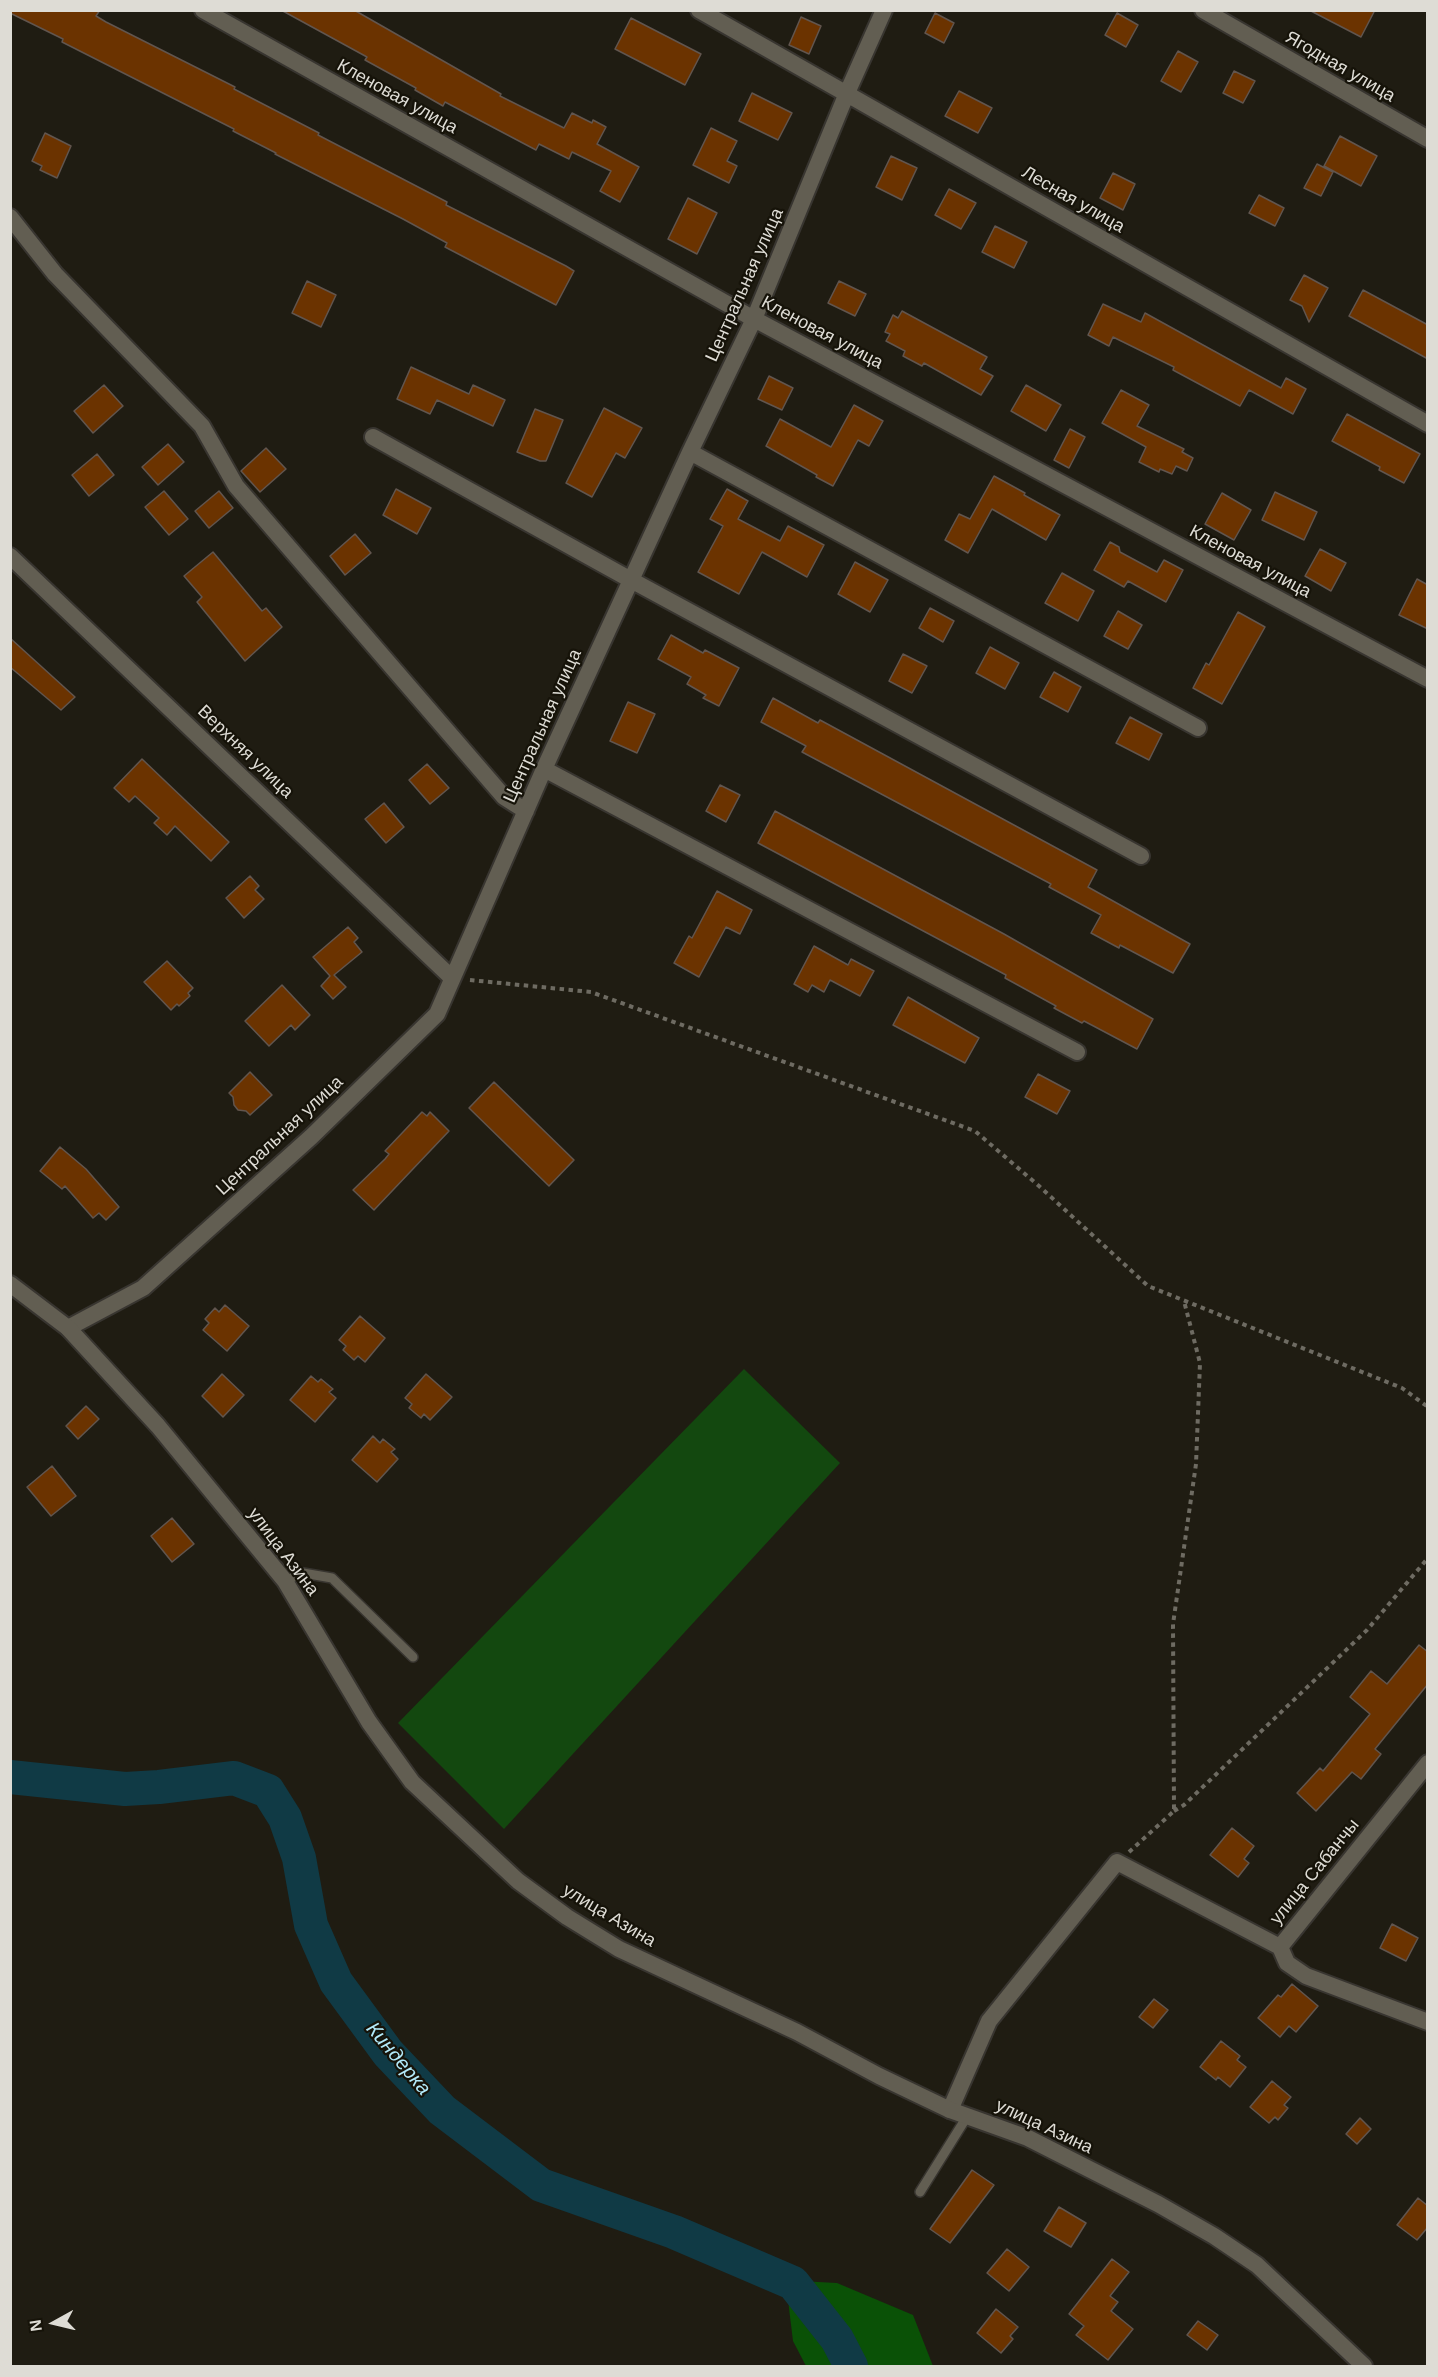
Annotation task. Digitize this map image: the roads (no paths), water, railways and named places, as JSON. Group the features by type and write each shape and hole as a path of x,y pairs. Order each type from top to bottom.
{"street":[{"name":"Кленовая улица","path":"203,10 754,319 1428,679"},
{"name":"Лесная улица","path":"699,10 1428,424"},
{"name":"Центральная улица","path":"68,1328 143,1288 311,1137 438,1014 544,769 754,319 847,93 884,10"},
{"name":"Ягодная улица","path":"1203,10 1428,139"},
{"path":"10,217 55,274 202,426 236,486 504,796 526,811"},
{"path":"373,437 1141,856"},
{"path":"690,452 1198,728"},
{"name":"Верхняя улица","path":"10,556 452,978"},
{"path":"544,769 1077,1052"},
{"name":"улица Азина","path":"10,1284 68,1328 159,1426 285,1581 369,1722 412,1782 519,1881 567,1917 619,1949 797,2032 879,2076 950,2110 1028,2139 1158,2204 1214,2236 1257,2265 1364,2367"},
{"name":"улица Сабанчы","path":"950,2110 989,2021 1117,1862 1280,1947 1426,1766"},
{"path":"1280,1947 1287,1963 1306,1976 1428,2022"}],"lane":[{"path":"285,1581 303,1573 332,1578 413,1657"},
{"path":"920,2192 968,2115"}],"waterway":[{"name":"Киндерка","path":"10,1777 125,1789 234,1778 268,1791 285,1818 299,1858 311,1925 336,1982 388,2053 442,2110 541,2185 674,2232 793,2283 837,2339 851,2366"}]}
